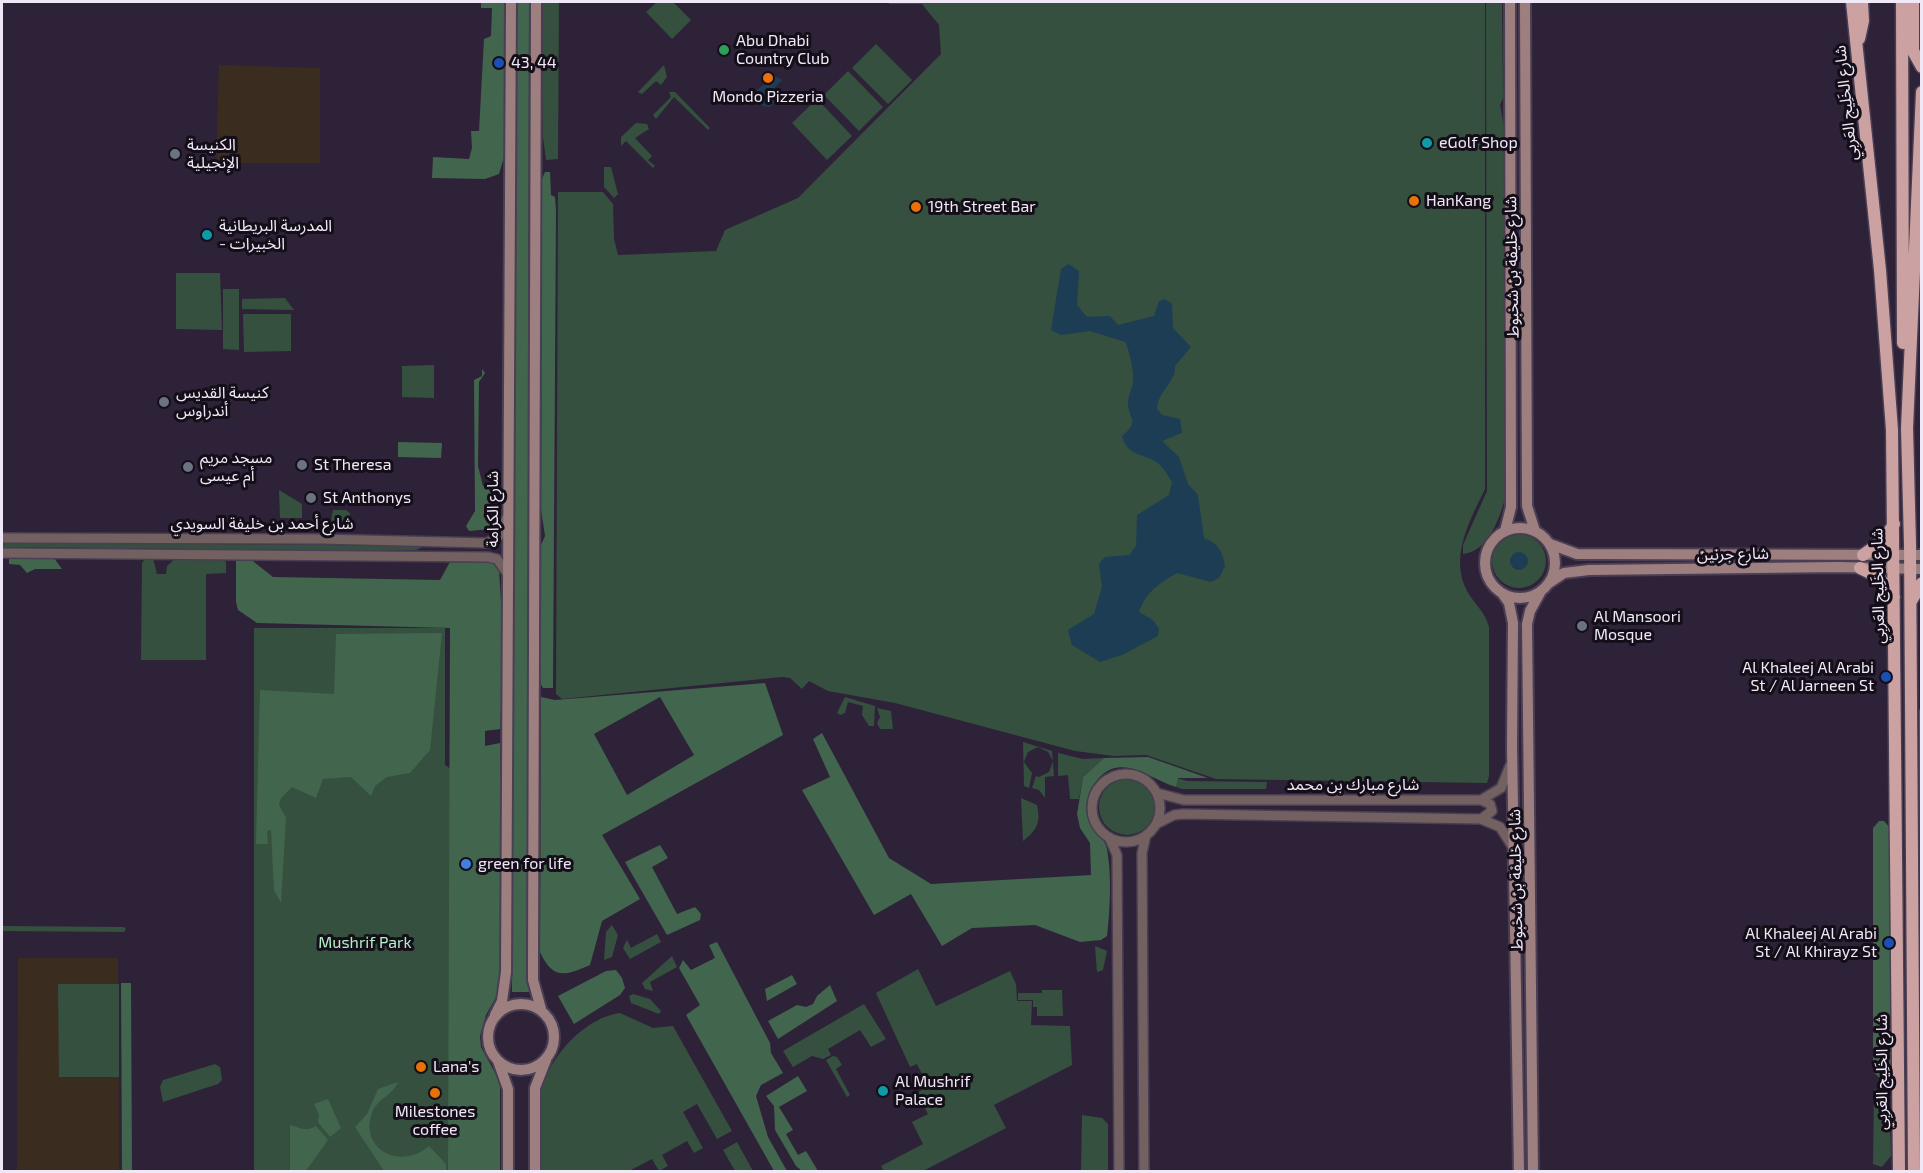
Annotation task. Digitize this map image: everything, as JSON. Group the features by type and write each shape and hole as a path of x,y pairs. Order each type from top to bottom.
{"highway":[{"name":"شارع الخَلِيج العَربِي","path":"1852,2 1880,270 1892,430 1895,555 1899,1172"},
{"path":"1856,45 1862,27 1862,2"},
{"path":"1902,2 1903,364 1907,428"},
{"path":"1913,2 1913,51 1922,67"},
{"name":"شارع الخَلِيج العَربِي","path":"1914,1172 1910,602 1916,555 1910,528 1907,428 1922,92"},
{"path":"1863,555 1883,541 1894,523"},
{"path":"1910,528 1922,542"},
{"path":"1860,568 1884,581 1895,598"},
{"path":"1910,602 1922,583"}],"main road":[{"name":"شارع الكرامة","path":"495,1015 502,1000 506,972 511,2"},
{"path":"536,2 533,971 541,1009"},
{"name":"شارع خليفة بن شخبوط","path":"1505,531 1511,507 1510,2"},
{"name":"شارع خليفة بن شخبوط","path":"1525,2 1527,506 1535,531"},
{"path":"1526,528 1535,531 1550,544 1555,563 1545,587 1522,598 1502,593 1487,576 1485,564 1490,544 1505,531 1526,528"},
{"name":"شارع جرنين","path":"1550,544 1577,554 1916,555"},
{"name":"شارع جرنين","path":"1545,587 1564,573 1589,570 1916,569"},
{"name":"شارع خليفة بن شخبوط","path":"1533,1172 1527,624 1530,611 1545,587"},
{"name":"شارع خليفة بن شخبوط","path":"1502,593 1509,603 1513,623 1512,746 1519,1172"},
{"path":"508,1172 508,1089 488,1039 495,1015 512,1004 522,1003 541,1009 548,1016 555,1035 554,1045 536,1088 535,1172"},
{"path":"498,1061 505,1066 522,1070 531,1069 546,1060"}],"street":[{"name":"شارع أحمد بن خليفة السويدي","path":"2,537 487,543 499,536 507,516"},
{"path":"424,556 430,549 426,541"},
{"name":"شارع أحمد بن خليفة السويدي","path":"2,553 488,556 504,565 509,576"},
{"path":"1481,800 1497,792 1506,781 1512,746"},
{"path":"1109,837 1128,842 1146,835 1156,824 1159,814 1156,793 1150,784 1129,774 1107,779 1093,797 1092,808 1094,820 1109,837 1117,855 1119,1172"},
{"name":"شارع مبارك بن محمد","path":"1156,793 1184,800 1481,800"},
{"path":"1481,800 1490,804 1492,811 1481,819"},
{"name":"شارع مبارك بن محمد","path":"1156,824 1174,815 1183,814 1481,819"},
{"path":"1481,819 1500,827 1514,849"},
{"path":"1144,1172 1142,876 1146,835"}],"shaded area":[{"path":"219,65 320,68 320,163 216,163"},
{"path":"18,958 118,958 119,1171 17,1172"}],"green space":[{"path":"481,2 504,2 504,157 499,174 485,179 432,178 433,157 469,159 472,148 471,131 479,131 484,39 491,36 492,8 481,8"},
{"path":"515,2 529,2 527,976 530,992 512,992"},
{"path":"541,2 559,2 558,159 546,160 543,137"},
{"path":"657,2 673,2 691,20 672,39 646,12"},
{"path":"889,2 1485,2 1485,489 1468,526 1460,565 1467,591 1485,616 1489,627 1489,776 1487,783 1216,779 1146,755 1114,756 1075,751 895,703 828,691 809,681 802,689 790,678 782,677 562,699 556,694 558,192 603,192 613,204 614,239 618,255 716,251 725,230 798,198 941,54 939,25 922,4 889,4"},
{"path":"1486,2 1502,2 1503,98 1500,105 1505,132 1504,502 1490,535 1478,548 1463,554 1463,545 1487,491"},
{"path":"876,44 912,80 888,104 852,68"},
{"path":"664,65 667,77 661,85 656,81 642,94 638,92"},
{"path":"848,71 883,107 859,131 824,95"},
{"path":"669,92 675,92 710,128 708,130 674,97 656,119 653,115 671,97"},
{"path":"817,99 852,136 827,160 792,123"},
{"path":"636,123 647,124 649,129 635,138 652,156 648,160 655,166 653,168 626,141 621,146 621,137"},
{"path":"604,167 611,167 618,194 614,198 604,187"},
{"path":"545,172 550,172 551,195 555,197 556,211 553,688 543,688 538,662 540,547 545,536 541,509 542,179"},
{"path":"176,273 220,273 222,330 176,329"},
{"path":"223,289 239,289 239,350 223,349"},
{"path":"285,298 294,310 242,309 242,299"},
{"path":"243,314 291,314 291,351 244,352"},
{"path":"434,365 434,398 402,397 402,366"},
{"path":"482,369 485,373 479,382 478,466 483,486 496,487 497,525 490,529 469,531 466,526 475,511 474,380 482,376"},
{"path":"398,442 442,443 441,458 398,457"},
{"path":"279,490 302,504 302,518 280,518"},
{"path":"333,510 346,510 350,513 349,523 341,530 330,526"},
{"path":"1514,534 1524,534 1534,538 1542,546 1546,561 1542,576 1534,584 1524,588 1514,588 1504,584 1496,576 1492,566 1492,556 1496,546 1504,538"},
{"path":"2,543 425,546 416,550 369,551 2,547"},
{"path":"236,557 249,558 273,577 440,580 451,560 492,561 499,569 504,651 500,729 485,731 485,746 500,743 500,777 503,781 499,992 486,1015 480,1036 481,1047 500,1082 500,1171 448,1171 450,628 257,623 238,610"},
{"path":"9,558 54,558 62,569 35,569 27,573 20,565 9,564"},
{"path":"153,558 157,574 166,574 167,566 176,558 222,559 226,562 226,573 206,574 206,660 141,660 142,563 144,560"},
{"name":"Mushrif Park","path":"254,628 445,628 445,765 478,787 475,1171 254,1172"},
{"path":"442,633 430,750 410,773 387,777 375,786 371,796 351,777 323,779 316,798 292,787 281,798 279,805 286,818 281,903 274,890 271,830 267,831 268,844 256,844 260,690 334,694 336,634"},
{"path":"765,683 783,735 602,835 640,899 602,921 590,965 567,973 555,971 540,952 541,697 555,700","holes":["660,697 694,755 627,795 594,734"]},
{"path":"845,697 875,706 874,726 869,726 862,715 863,706 848,702 845,713 840,715 837,713"},
{"path":"1921,705 1922,1171 1921,1172 1919,711"},
{"path":"877,708 891,711 893,729 880,729 877,723 880,717"},
{"path":"822,733 889,858 931,884 1091,875 1090,843 1080,828 1077,814 1083,777 1104,758 1148,757 1208,778 1178,778 1176,787 1142,772 1121,767 1111,769 1102,775 1092,787 1087,802 1087,814 1106,845 1110,870 1107,936 1101,940 1080,942 1035,925 972,928 942,946 911,894 874,915 802,790 830,777 813,739"},
{"path":"1023,742 1052,751 1053,761 1048,752 1038,747 1028,752 1024,762 1032,773 1029,788 1024,786"},
{"path":"1058,753 1083,759 1104,758 1083,777 1079,799 1070,799 1068,775 1058,776"},
{"path":"1053,761 1054,776 1045,777 1045,798 1039,790 1032,788 1036,776 1039,777 1049,772"},
{"path":"1177,778 1187,781 1267,782 1266,789 1182,789 1176,787"},
{"path":"1127,779 1138,781 1147,787 1153,796 1155,807 1153,818 1147,827 1138,833 1127,835 1116,833 1107,827 1101,818 1099,807 1101,796 1107,787 1116,781"},
{"path":"1021,798 1037,805 1038,817 1035,830 1023,841"},
{"path":"1879,821 1884,821 1892,830 1892,1068 1887,1078 1880,1078 1873,1072 1873,828"},
{"path":"660,845 668,858 652,867 677,914 695,907 701,914 700,920 667,935 625,862"},
{"path":"612,925 618,935 612,957 604,960 606,932"},
{"path":"2,926 124,927 126,929 124,932 2,931"},
{"path":"657,934 661,942 630,959 623,948 627,940 631,948"},
{"path":"717,942 770,1043 771,1053 783,1073 761,1085 756,1096 768,1137 787,1171 774,1171 686,1015 700,1005 679,968 683,960 691,970 715,958 709,945"},
{"path":"1095,946 1107,951 1103,970 1097,972"},
{"path":"672,956 677,967 650,982 653,991 645,989 642,983"},
{"path":"918,969 936,1006 1010,971 1016,984 1017,1001 1032,1001 1031,1025 1070,1026 1072,1065 994,1105 1006,1128 923,1171 884,1171 881,1166 923,1144 912,1122 928,1114 917,1093 928,1086 917,1064 910,1067 876,993"},
{"path":"616,970 625,988 620,995 574,1024 558,996 606,971"},
{"path":"792,975 797,984 767,1001 765,989"},
{"path":"121,983 131,983 132,1171 122,1171"},
{"path":"58,984 119,984 119,1077 59,1077"},
{"path":"830,985 837,1001 778,1039 768,1021 797,1005 806,1007 813,1004 817,996"},
{"path":"1042,990 1062,990 1063,1016 1037,1016 1037,1007 1033,1007 1033,1000 1018,1000 1018,993 1042,993"},
{"path":"633,994 650,999 661,1011 659,1014 631,1003 629,996"},
{"path":"864,1004 886,1039 871,1047 860,1030 828,1049 831,1055 823,1059 812,1056 793,1067 783,1051"},
{"path":"620,1013 653,1028 673,1026 732,1131 717,1139 697,1104 683,1112 703,1148 694,1153 687,1141 662,1155 668,1166 659,1171 652,1159 629,1171 541,1171 541,1095 553,1062 572,1039 583,1030 607,1016"},
{"path":"833,1056 837,1057 842,1065 836,1069 850,1095 847,1097 826,1060"},
{"path":"215,1064 220,1067 222,1080 218,1084 163,1102 160,1087 163,1080"},
{"path":"798,1076 807,1091 779,1107 793,1130 786,1134 798,1155 806,1151 818,1171 802,1171 796,1166 775,1130 774,1106 766,1096"},
{"path":"398,1082 374,1108 370,1126 371,1137 377,1146 395,1156 418,1153 429,1146 446,1164 446,1171 384,1171 355,1127 367,1114 378,1089"},
{"path":"1874,1089 1889,1094 1891,1156 1882,1167 1873,1164"},
{"path":"328,1099 341,1128 330,1137 318,1122 319,1115 314,1104"},
{"path":"1082,1115 1102,1118 1108,1124 1108,1171 1081,1171"},
{"path":"290,1125 306,1129 316,1126 328,1140 306,1171 290,1171"},
{"path":"737,1142 753,1171 735,1171 723,1150"}],"water":[{"path":"775,76 782,80 775,87 778,99 770,107 763,106 756,101 757,90 763,85 771,85"},
{"path":"1069,264 1079,271 1077,305 1087,317 1110,316 1118,325 1154,316 1159,301 1165,299 1172,304 1173,328 1191,347 1175,366 1173,378 1160,398 1157,409 1162,415 1180,419 1182,433 1162,441 1179,457 1188,484 1198,495 1204,538 1219,549 1225,566 1219,578 1211,582 1177,573 1158,585 1145,599 1139,612 1153,620 1159,629 1158,636 1122,655 1100,662 1072,645 1068,630 1094,614 1102,587 1099,564 1105,557 1129,555 1136,546 1137,515 1169,495 1172,482 1159,464 1131,451 1124,442 1122,436 1132,423 1128,402 1133,383 1130,356 1125,342 1090,331 1061,335 1051,330 1061,269"},
{"path":"1519,552 1525,555 1528,561 1525,567 1519,570 1513,567 1510,561 1513,555"}],"place":[{"name":"Abu Dhabi Country Club","path":"724,50"},
{"name":"43, 44","path":"499,63"},
{"name":"Mondo Pizzeria","path":"768,78"},
{"name":"eGolf Shop","path":"1427,143"},
{"name":"الكنيسة الإنجيلية","path":"175,154"},
{"name":"HanKang","path":"1414,201"},
{"name":"19th Street Bar","path":"916,207"},
{"name":"المدرسة البريطانية - الخبيرات","path":"207,235"},
{"name":"كنيسة القديس أندراوس","path":"164,402"},
{"name":"St Theresa","path":"302,465"},
{"name":"مسجد مريم أم عيسى","path":"188,467"},
{"name":"St Anthonys","path":"311,498"},
{"name":"Al Mansoori Mosque","path":"1582,626"},
{"name":"Al Khaleej Al Arabi St / Al Jarneen St","path":"1886,677"},
{"name":"green for life","path":"466,864"},
{"name":"Al Khaleej Al Arabi St / Al Khirayz St","path":"1889,943"},
{"name":"Lana's","path":"421,1067"},
{"name":"Al Mushrif Palace","path":"883,1091"},
{"name":"Milestones coffee","path":"435,1093"}]}
